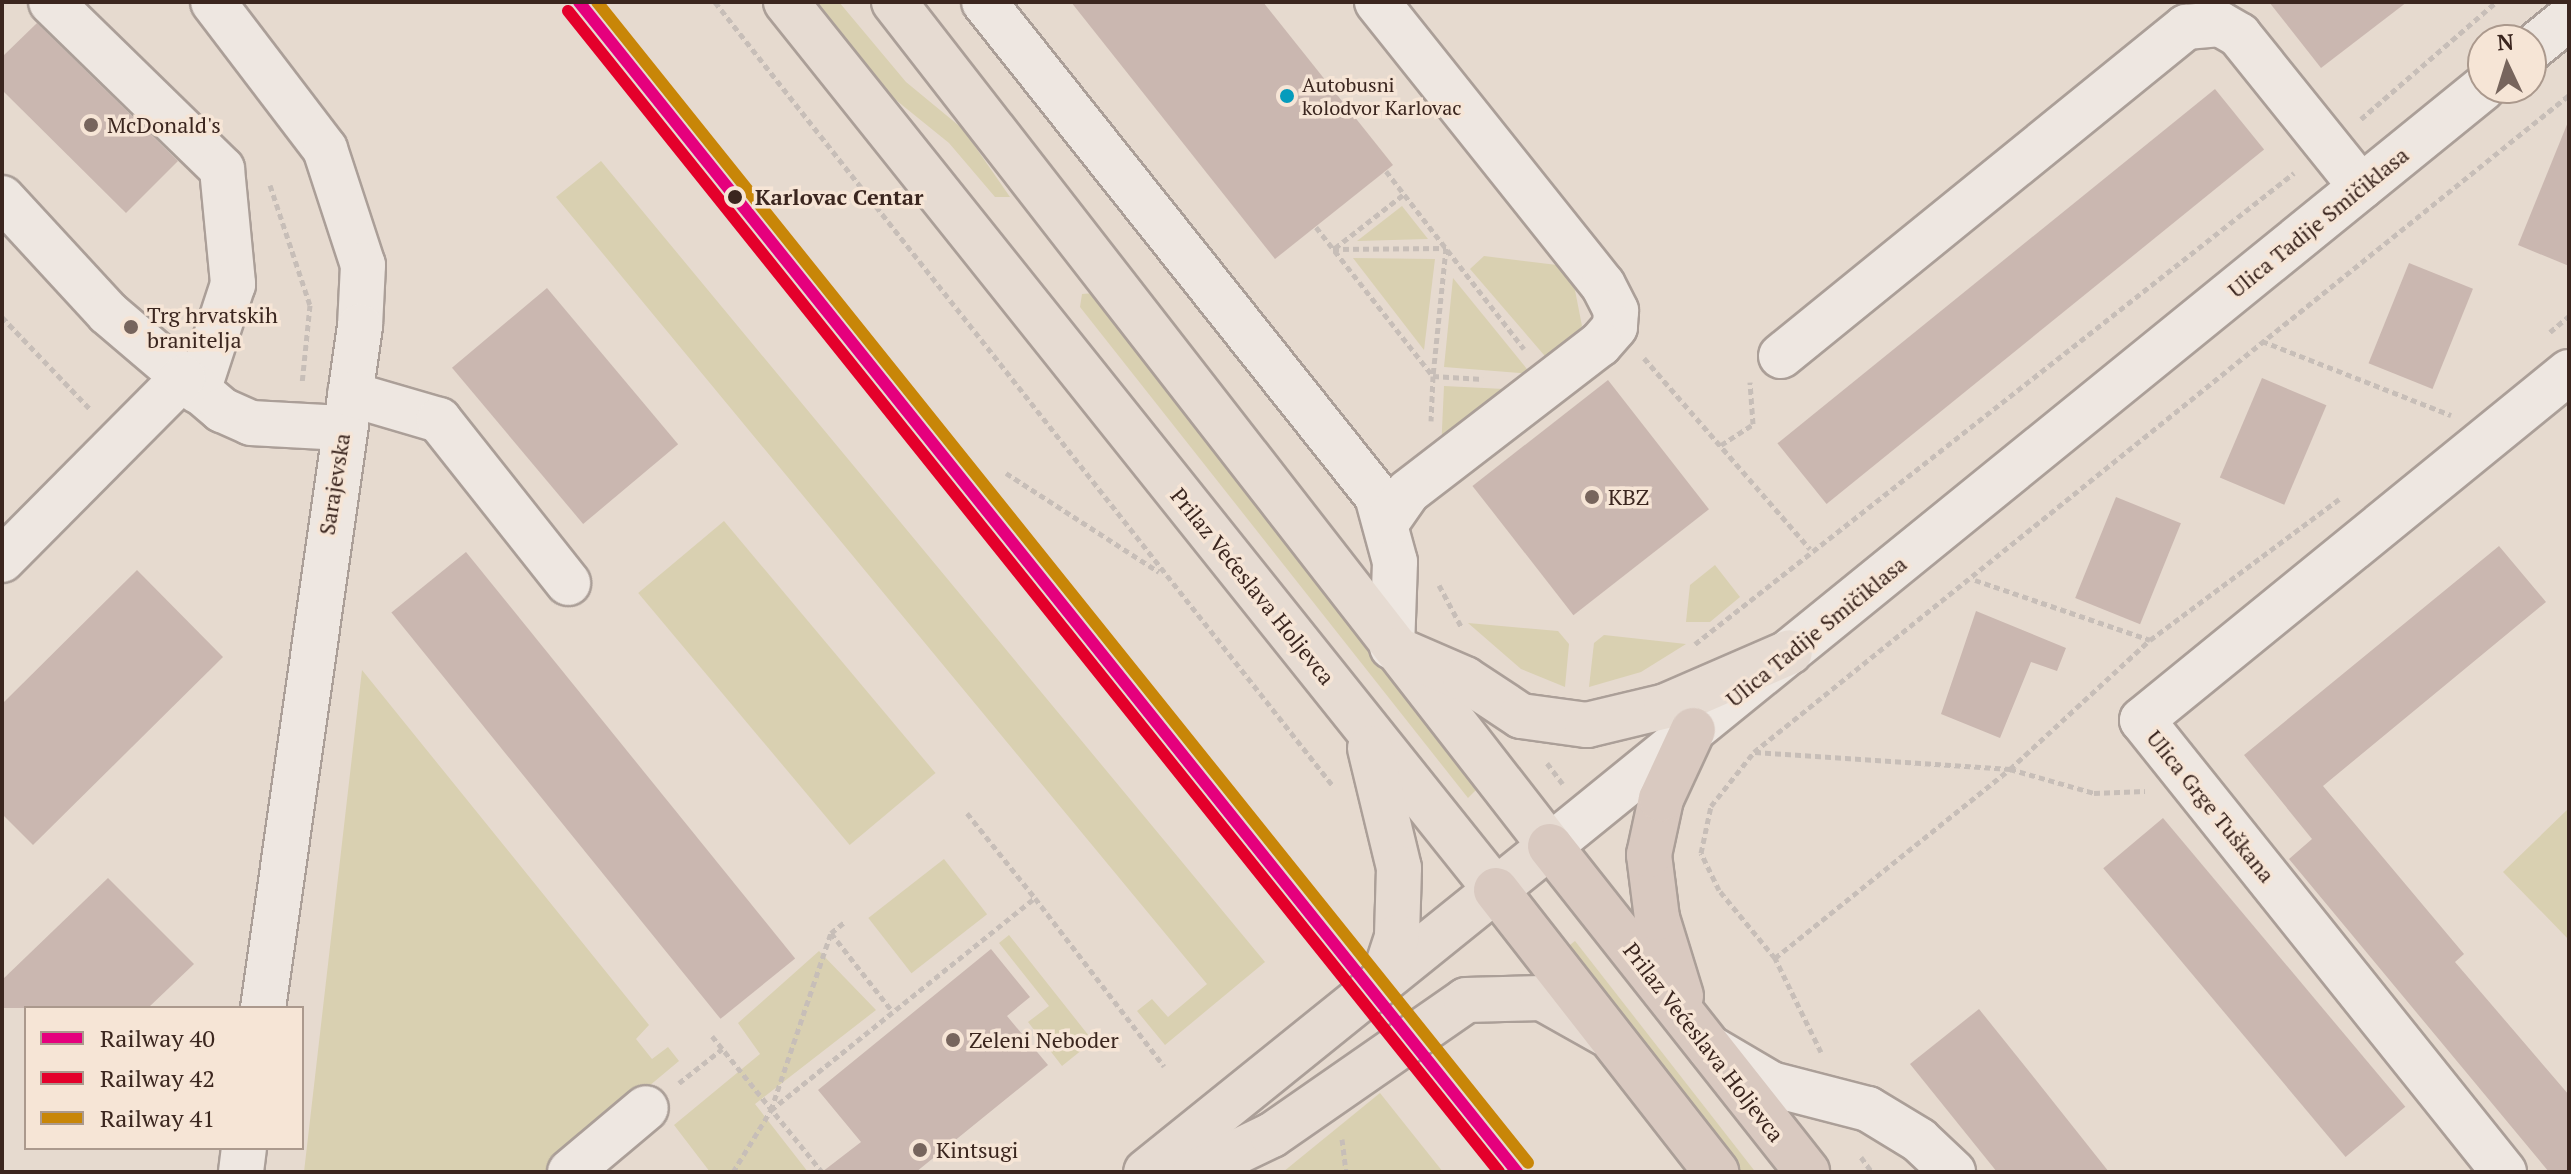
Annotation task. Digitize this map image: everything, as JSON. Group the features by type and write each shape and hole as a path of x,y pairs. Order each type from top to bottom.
{"highway":[{"path":"1693,730 1661,799 1649,855 1657,918 1701,1038"},
{"name":"Prilaz Većeslava Holjevca","path":"1550,846 1807,1172"},
{"name":"Prilaz Većeslava Holjevca","path":"1496,890 1716,1172"}],"main road":[{"name":"Prilaz Većeslava Holjevca","path":"786,2 1496,890"},
{"name":"Prilaz Većeslava Holjevca","path":"894,2 1392,647 1550,846"},
{"path":"1392,647 1465,679 1521,716 1549,743 1624,721 1790,652"},
{"path":"1359,719 1386,797 1399,868 1397,937 1383,980"},
{"name":"Ulica Tadije Smičiklasa","path":"1146,1172 1550,846"},
{"path":"1195,1172 1272,1135 1466,1000 1542,998 1607,1035"}],"street":[{"path":"2,560 190,384 233,284 222,169 51,2"},
{"name":"Sarajevska","path":"213,2 284,89 343,188 363,265 347,411 263,1006"},
{"path":"984,2 1377,496 1388,521 1392,647"},
{"path":"1377,2 1603,285 1616,311 1615,327 1600,344 1408,492 1388,521"},
{"path":"2547,36 2569,18"},
{"path":"1781,356 2186,27 2220,24 2239,35 2361,187"},
{"name":"Ulica Tadije Smičiklasa","path":"1550,846 2467,101"},
{"path":"2,198 108,313 190,384 251,423 298,429 347,411 439,420 568,583"},
{"name":"Ulica Grge Tuškana","path":"2504,1172 2142,720 2569,372"},
{"path":"1701,1038 1771,1084 1835,1100 1895,1123 1953,1172"},
{"path":"570,1172 646,1108"},
{"path":"241,1172 244,1150"}],"path":[{"path":"715,2 1343,800"},
{"path":"1687,651 2328,147 2496,2"},
{"path":"1872,1172 1847,1140 1804,1008 1775,958 1719,890 1701,853 1711,806 1754,752 1974,580 2262,341 2569,95"},
{"path":"1386,171 1552,384"},
{"path":"268,180 310,305 298,429"},
{"path":"1333,249 1404,194"},
{"path":"2546,336 2569,316"},
{"path":"2,317 93,406"},
{"path":"2262,341 2452,415"},
{"path":"1721,445 1753,424 1745,387 1781,356"},
{"path":"2440,424 2464,405"},
{"path":"1006,473 1164,574"},
{"path":"1775,958 2010,769 2150,640 2352,490"},
{"path":"1974,580 2150,640"},
{"path":"1754,752 2010,769 2094,793 2196,788"},
{"path":"967,813 1164,1066"},
{"path":"771,1110 1035,898"},
{"path":"733,1172 771,1110 831,933 846,921"},
{"path":"831,933 893,1012"},
{"path":"712,1036 822,1172"},
{"path":"646,1108 722,1049"},
{"path":"1341,1128 1346,1172"}],"shaded area":[{"path":"813,2 839,2 906,82 963,129 1010,197 995,197 949,143 881,88"},
{"path":"601,161 1265,962 1165,1045 1137,1011 1152,999 1168,1017 1207,984 556,197"},
{"path":"1402,206 1428,239 1357,241"},
{"path":"1484,256 1557,265 1573,280 1582,326 1550,362 1470,269"},
{"path":"1353,258 1435,259 1424,350"},
{"path":"1453,278 1531,374 1444,367"},
{"path":"1095,293 1476,790 1468,798 1080,307 1082,294"},
{"path":"1444,386 1524,390 1441,451"},
{"path":"724,521 935,773 850,845 638,593"},
{"path":"1715,565 1740,597 1710,622 1686,622 1690,585"},
{"path":"1468,623 1558,631 1569,644 1565,687 1521,669"},
{"path":"1604,635 1686,644 1641,672 1589,687 1594,643"},
{"path":"362,670 649,1025 636,1039 652,1059 668,1047 679,1061 546,1172 304,1172"},
{"path":"2569,808 2569,940 2503,872"},
{"path":"944,859 987,914 911,973 868,918"},
{"path":"1009,935 1093,1041 1062,1066 1028,1022 1049,1006 999,943"},
{"path":"1575,941 1755,1172 1735,1172 1562,951"},
{"path":"819,951 876,1010 755,1104 808,1172 710,1172 674,1125 760,1054 738,1023"},
{"path":"1380,1093 1443,1172 1283,1172"}],"building":[{"path":"1071,2 1263,2 1393,165 1275,259"},
{"path":"2269,2 2407,2 2321,68"},
{"name":"McDonald's","path":"37,23 178,161 126,213 2,90 2,57"},
{"path":"2215,89 2264,150 1827,504 1777,443"},
{"path":"2569,123 2569,266 2518,245"},
{"path":"2409,263 2473,289 2433,389 2369,363"},
{"path":"547,288 678,444 583,524 452,368"},
{"path":"2262,378 2326,405 2284,505 2220,477"},
{"name":"KBZ","path":"1608,380 1709,509 1573,615 1472,486"},
{"path":"2116,497 2181,523 2140,624 2075,598"},
{"path":"2499,546 2546,602 2323,786 2464,954 2455,962 2569,1095 2569,1172 2549,1172 2289,859 2312,839 2244,755"},
{"path":"466,552 795,958 721,1019 391,612"},
{"path":"137,570 223,657 33,845 2,814 2,704"},
{"path":"1976,611 2066,648 2057,671 2031,662 2000,738 1941,714"},
{"path":"2163,818 2405,1107 2346,1157 2103,868"},
{"path":"108,878 194,964 150,1006 2,1008 2,980"},
{"name":"Zeleni Neboder","path":"991,949 1030,997 1007,1016 1048,1065 916,1172 822,1172 861,1142 818,1090"},
{"path":"1979,1009 2109,1172 1997,1172 1910,1064"}],"rail line":[{"name":"40","path":"579,2 1517,1172"},
{"name":"41","path":"597,2 1528,1163"},
{"name":"42","path":"568,11 1499,1172"}],"place":[{"name":"Autobusni kolodvor Karlovac","path":"1287,96"},
{"name":"McDonald's","path":"91,125"},
{"name":"Karlovac Centar","path":"735,197"},
{"name":"Trg hrvatskih branitelja","path":"131,327"},
{"name":"KBZ","path":"1592,497"},
{"name":"Zeleni Neboder","path":"953,1040"},
{"name":"Kintsugi","path":"920,1150"}]}
